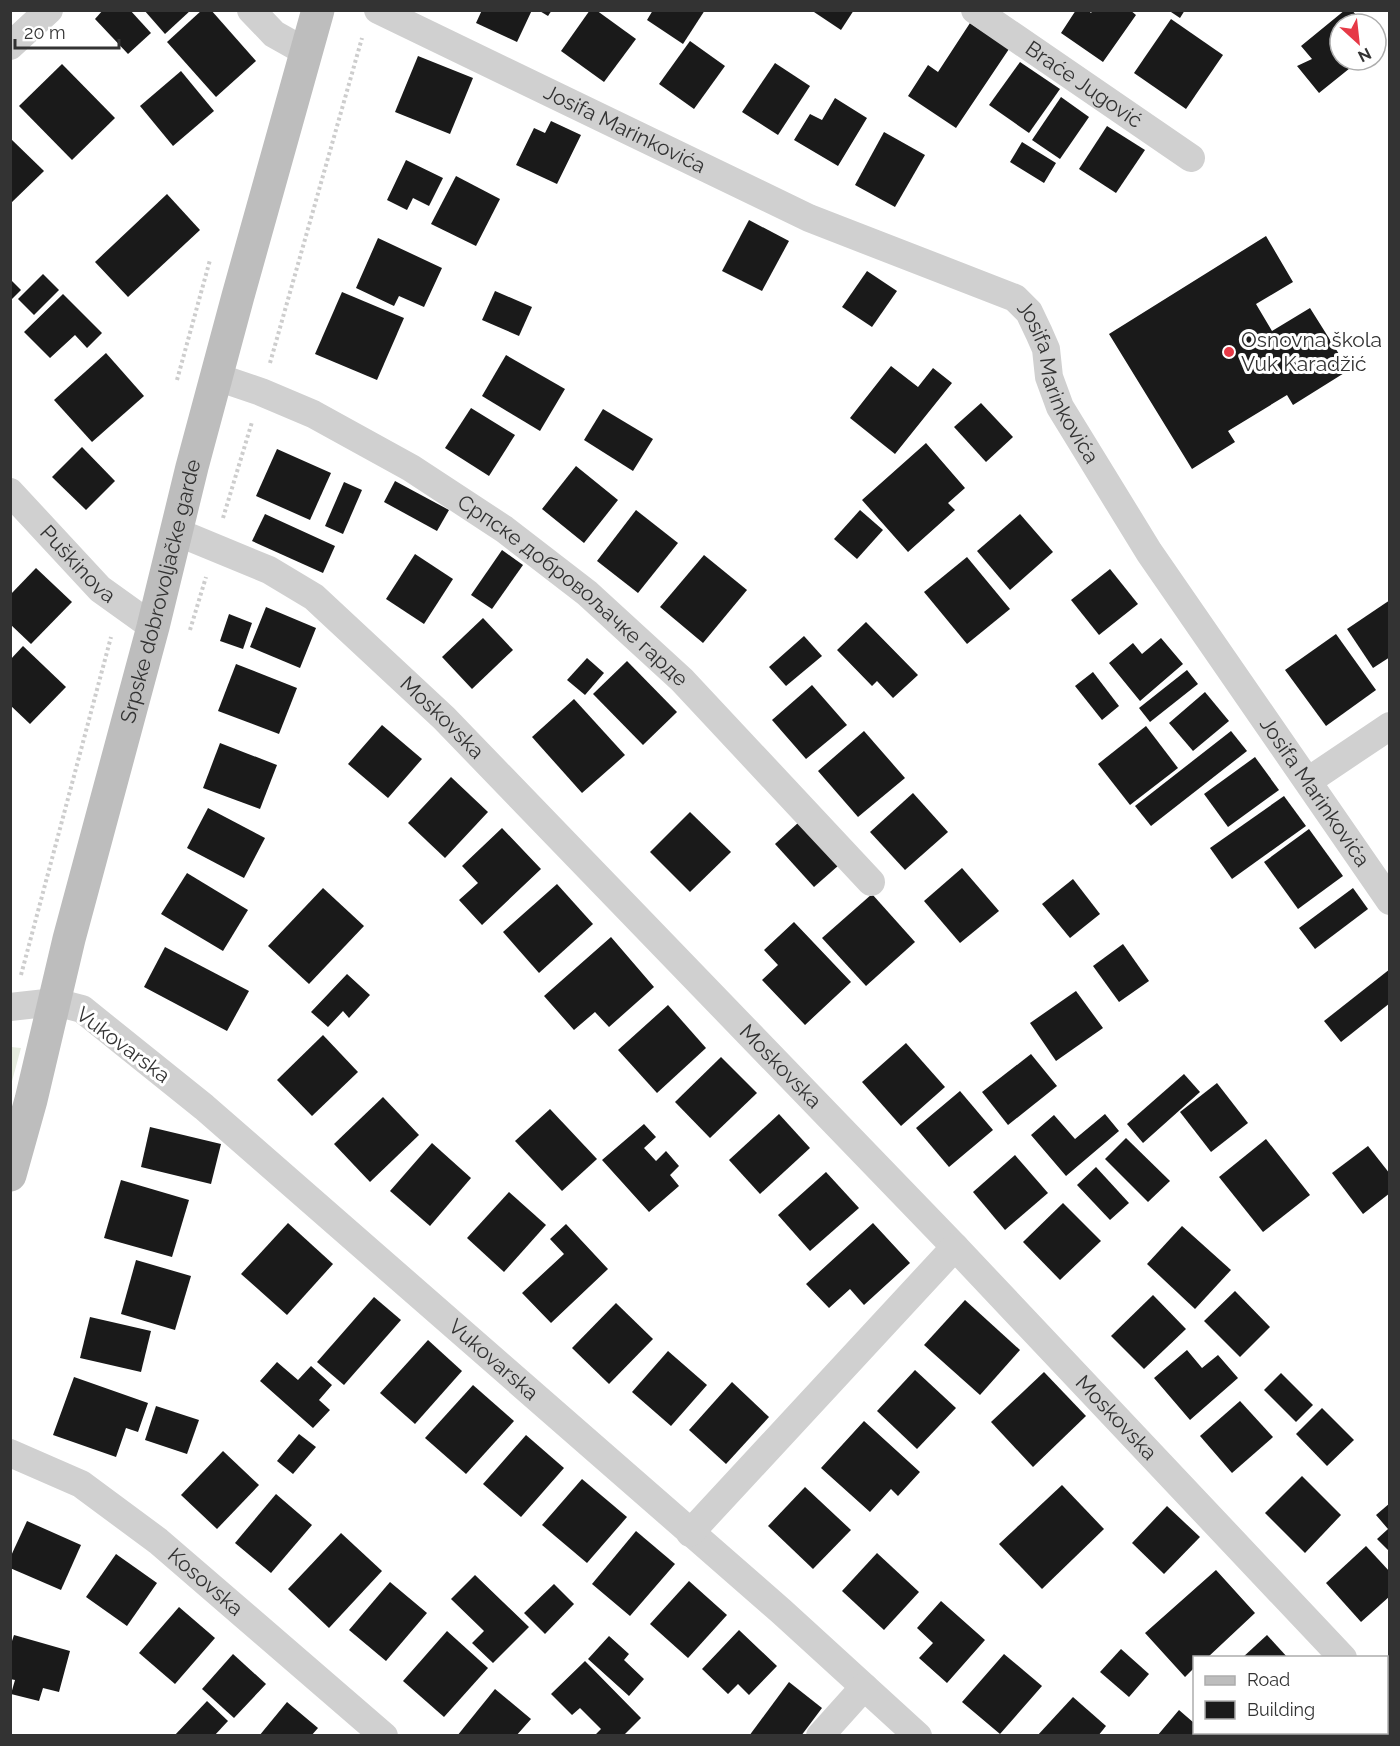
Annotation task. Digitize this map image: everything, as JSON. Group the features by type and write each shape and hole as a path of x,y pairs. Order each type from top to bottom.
{"main road":[{"name":"Srpske dobrovoljačke garde","path":"10,1175 69,939 153,627 192,467 318,10"}],"street":[{"path":"10,46 49,10"},
{"path":"251,10 274,34 306,52"},
{"name":"Braće Jugović","path":"975,10 1191,158"},
{"name":"Josifa Marinkovića","path":"370,22 809,218 1015,298 1029,312 1039,333 1046,350 1049,377 1060,407 1149,552 1389,901"},
{"name":"Српске добровољачке гарде","path":"217,377 261,392 313,414 411,468 504,529 587,593 682,680 871,882"},
{"name":"Puškinova","path":"10,492 100,590 153,627"},
{"name":"Moskovska","path":"177,532 269,570 314,597 444,718 955,1247 1342,1656"},
{"path":"1308,781 1389,726"},
{"path":"10,1008 55,1002"},
{"name":"Vukovarska","path":"55,1002 82,1008 204,1107 781,1611 918,1736"},
{"path":"690,1533 955,1247"},
{"name":"Kosovska","path":"10,1453 81,1484 158,1540 384,1736"},
{"path":"820,1736 864,1687"}],"path":[{"path":"188,640 370,22"}],"shaded area":[{"path":"10,1047 21,1048 11,1085"}],"building":[{"path":"103,10 130,10 151,33 128,54 95,19"},
{"path":"144,10 191,10 165,34"},
{"path":"202,10 211,10 256,61 216,97 167,42"},
{"path":"482,10 532,10 517,42 476,23"},
{"path":"538,10 552,10 548,16"},
{"path":"590,10 596,10 636,39 604,82 561,51"},
{"path":"653,10 705,10 683,44 647,20"},
{"path":"811,10 854,10 841,30"},
{"path":"1076,10 1088,10 1091,13 1093,10 1130,10 1136,15 1103,62 1061,33"},
{"path":"1168,10 1185,10 1180,18"},
{"path":"1171,19 1223,55 1186,109 1134,73"},
{"path":"970,23 1009,49 956,128 908,96 928,65 938,72"},
{"path":"1328,24 1328,72 1345,72 1319,93 1297,66 1312,59 1301,46"},
{"path":"690,41 725,66 694,109 659,84"},
{"path":"418,56 473,78 450,134 395,112"},
{"path":"1020,62 1060,89 1029,133 989,105"},
{"path":"775,63 810,86 778,135 742,112"},
{"path":"62,64 115,118 72,160 19,106"},
{"path":"181,71 214,111 173,146 140,106"},
{"path":"1061,97 1089,117 1060,159 1032,140"},
{"path":"835,98 867,118 838,166 794,140 810,114 822,120"},
{"path":"551,121 581,135 557,184 516,165 534,128 545,133"},
{"path":"1107,126 1145,150 1116,193 1079,169"},
{"path":"884,132 925,155 895,207 855,185"},
{"path":"10,138 44,171 10,204"},
{"path":"1022,142 1056,163 1044,183 1010,162"},
{"path":"406,160 443,178 429,206 413,198 407,210 387,200"},
{"path":"456,176 500,199 476,246 431,224"},
{"path":"167,194 200,230 128,297 95,262"},
{"path":"749,220 789,241 762,291 722,271"},
{"name":"Osnovna škola Vuk Karadžić","path":"1266,236 1293,282 1256,304 1272,331 1310,308 1349,370 1293,405 1287,395 1228,431 1235,442 1192,469 1109,334"},
{"path":"378,238 442,268 424,307 399,296 394,306 356,288"},
{"path":"867,271 897,291 872,327 842,307"},
{"path":"43,274 59,290 34,315 18,299"},
{"path":"10,279 21,290 10,301"},
{"path":"495,291 532,307 519,336 482,320"},
{"path":"342,292 404,318 377,380 315,354"},
{"path":"63,294 102,333 87,348 75,335 50,358 24,332"},
{"path":"106,353 144,396 92,442 54,400"},
{"path":"506,355 565,389 540,431 482,396"},
{"path":"891,366 918,387 933,368 952,383 895,454 850,418"},
{"path":"981,403 1013,437 986,462 954,427"},
{"path":"471,408 515,435 489,476 445,448"},
{"path":"603,409 653,439 633,471 584,440"},
{"path":"926,443 965,488 948,503 955,510 908,552 862,500"},
{"path":"82,447 115,481 86,510 52,477"},
{"path":"277,449 331,473 310,520 256,496"},
{"path":"576,466 618,500 584,543 542,509"},
{"path":"395,481 449,510 437,531 384,502"},
{"path":"344,482 362,490 343,534 325,526"},
{"path":"636,510 678,543 638,593 597,561"},
{"path":"860,510 883,530 857,559 834,539"},
{"path":"265,514 335,546 323,573 252,541"},
{"path":"1020,514 1053,552 1010,590 977,551"},
{"path":"502,550 523,565 492,609 471,595"},
{"path":"415,554 453,579 424,624 386,599"},
{"path":"704,555 747,590 703,643 660,607"},
{"path":"967,557 1010,609 967,644 924,592"},
{"path":"36,568 72,602 31,644 10,624 10,595"},
{"path":"1110,569 1138,604 1099,635 1071,600"},
{"path":"1390,600 1390,657 1373,668 1347,629"},
{"path":"266,607 316,628 300,668 250,647"},
{"path":"229,614 252,623 243,649 220,641"},
{"path":"483,618 513,650 472,689 442,657"},
{"path":"866,622 918,675 893,698 877,681 872,686 837,650"},
{"path":"1336,634 1376,690 1326,726 1285,670"},
{"path":"804,636 822,656 786,686 769,667"},
{"path":"1161,638 1183,664 1140,701 1109,663 1133,643 1142,654"},
{"path":"23,646 66,687 30,724 10,705 10,660"},
{"path":"587,658 604,673 585,695 567,680"},
{"path":"627,661 677,712 643,745 593,694"},
{"path":"236,664 297,688 279,734 218,711"},
{"path":"1187,670 1198,684 1150,722 1139,708"},
{"path":"1093,672 1119,706 1102,720 1075,686"},
{"path":"812,685 847,725 806,759 772,720"},
{"path":"1205,692 1229,721 1193,751 1169,723"},
{"path":"574,699 625,755 582,793 532,737"},
{"path":"382,725 422,759 388,798 348,764"},
{"path":"1146,726 1178,768 1130,805 1098,764"},
{"path":"864,731 905,778 858,817 818,771"},
{"path":"1231,731 1247,751 1151,826 1135,806"},
{"path":"220,743 277,765 260,809 203,788"},
{"path":"1255,757 1279,790 1228,827 1204,794"},
{"path":"451,777 488,812 445,858 408,823"},
{"path":"913,793 948,832 905,870 870,832"},
{"path":"1284,796 1306,826 1232,879 1210,848"},
{"path":"208,808 265,838 244,878 187,848"},
{"path":"690,812 731,852 690,892 650,852"},
{"path":"799,822 839,865 814,887 775,844"},
{"path":"502,828 541,869 482,925 459,900 478,883 462,866"},
{"path":"1309,829 1343,876 1298,909 1264,862"},
{"path":"962,868 999,911 960,943 924,901"},
{"path":"187,873 248,910 223,951 161,914"},
{"path":"1073,879 1100,914 1070,938 1042,904"},
{"path":"557,884 593,924 539,973 503,932"},
{"path":"323,888 364,926 309,984 268,946"},
{"path":"1353,888 1368,909 1315,949 1299,928"},
{"path":"872,894 915,942 866,986 822,938"},
{"path":"794,922 851,982 805,1025 762,980 778,965 764,950"},
{"path":"611,937 654,987 609,1027 595,1012 574,1030 544,996"},
{"path":"1123,944 1149,981 1119,1002 1093,966"},
{"path":"165,947 249,991 227,1031 144,987"},
{"path":"1390,969 1390,1003 1341,1042 1324,1021"},
{"path":"347,974 370,995 349,1018 343,1011 328,1027 311,1012"},
{"path":"1076,991 1103,1028 1056,1061 1030,1023"},
{"path":"668,1005 706,1048 657,1093 618,1050"},
{"path":"323,1035 358,1072 312,1116 277,1080"},
{"path":"906,1043 945,1087 901,1126 862,1082"},
{"path":"1031,1054 1057,1086 1008,1125 982,1092"},
{"path":"721,1057 757,1093 710,1138 675,1102"},
{"path":"1184,1074 1200,1092 1143,1143 1127,1124"},
{"path":"1217,1083 1248,1123 1211,1152 1180,1112"},
{"path":"960,1091 993,1130 949,1167 916,1128"},
{"path":"383,1097 419,1135 370,1182 334,1144"},
{"path":"550,1109 597,1159 562,1191 515,1141"},
{"path":"779,1114 810,1148 760,1194 729,1160"},
{"path":"1105,1114 1119,1131 1066,1176 1031,1135 1054,1115 1075,1139"},
{"path":"644,1124 656,1137 644,1148 656,1161 666,1151 679,1166 670,1175 679,1186 649,1212 602,1160"},
{"path":"150,1127 221,1144 211,1184 141,1167"},
{"path":"1126,1138 1170,1181 1148,1202 1105,1159"},
{"path":"1266,1139 1310,1195 1263,1232 1219,1177"},
{"path":"432,1143 471,1178 430,1226 390,1191"},
{"path":"1368,1146 1390,1174 1390,1193 1363,1214 1332,1173"},
{"path":"1015,1155 1048,1193 1005,1230 973,1192"},
{"path":"1096,1167 1129,1203 1110,1220 1077,1185"},
{"path":"826,1172 859,1208 810,1251 778,1215"},
{"path":"121,1180 189,1200 172,1257 104,1238"},
{"path":"509,1192 546,1225 504,1272 467,1238"},
{"path":"1063,1203 1101,1241 1060,1280 1023,1242"},
{"path":"288,1223 333,1264 287,1315 241,1274"},
{"path":"873,1223 910,1263 864,1305 850,1289 829,1308 806,1284"},
{"path":"566,1224 608,1269 551,1323 522,1293 564,1254 550,1239"},
{"path":"1182,1226 1231,1270 1195,1309 1147,1264"},
{"path":"136,1260 191,1276 175,1330 121,1314"},
{"path":"1235,1291 1270,1327 1240,1357 1204,1321"},
{"path":"1153,1295 1186,1329 1144,1369 1111,1336"},
{"path":"374,1297 401,1320 344,1385 317,1362"},
{"path":"965,1300 1020,1350 980,1395 924,1345"},
{"path":"616,1303 653,1339 609,1384 572,1348"},
{"path":"90,1317 151,1331 141,1372 80,1358"},
{"path":"428,1340 462,1371 415,1424 380,1393"},
{"path":"1187,1350 1202,1368 1218,1355 1238,1378 1190,1420 1154,1378"},
{"path":"668,1351 707,1385 671,1426 632,1392"},
{"path":"277,1362 298,1380 311,1366 332,1385 319,1400 330,1410 313,1428 260,1381"},
{"path":"915,1370 956,1408 917,1449 877,1411"},
{"path":"1044,1372 1086,1416 1033,1467 991,1422"},
{"path":"1281,1373 1313,1405 1296,1422 1264,1390"},
{"path":"74,1377 148,1403 138,1432 126,1428 116,1457 53,1435"},
{"path":"732,1382 769,1417 726,1464 689,1430"},
{"path":"473,1385 514,1421 466,1474 425,1438"},
{"path":"1240,1401 1273,1437 1232,1473 1200,1436"},
{"path":"156,1406 199,1420 187,1454 145,1440"},
{"path":"1322,1408 1354,1440 1327,1466 1296,1434"},
{"path":"864,1421 920,1472 898,1496 891,1489 870,1512 821,1468"},
{"path":"299,1434 316,1447 293,1474 277,1461"},
{"path":"526,1435 564,1468 521,1517 483,1484"},
{"path":"223,1451 259,1485 217,1529 181,1495"},
{"path":"1302,1476 1341,1515 1305,1553 1265,1513"},
{"path":"582,1479 627,1517 587,1563 542,1525"},
{"path":"1062,1485 1104,1529 1042,1589 999,1544"},
{"path":"805,1487 851,1530 813,1569 768,1526"},
{"path":"276,1494 312,1525 271,1573 235,1543"},
{"path":"1390,1503 1390,1552 1377,1539 1388,1529 1376,1515"},
{"path":"1167,1506 1200,1537 1164,1574 1132,1543"},
{"path":"27,1521 81,1545 61,1590 10,1568 10,1558"},
{"path":"636,1531 675,1564 630,1616 592,1584"},
{"path":"341,1533 382,1571 329,1628 288,1589"},
{"path":"1366,1546 1390,1572 1390,1596 1361,1622 1326,1583"},
{"path":"877,1553 919,1592 884,1630 842,1591"},
{"path":"116,1554 157,1583 127,1626 86,1597"},
{"path":"1216,1570 1255,1613 1209,1656 1193,1656 1193,1669 1185,1677 1145,1633"},
{"path":"475,1575 529,1627 493,1663 472,1643 484,1631 451,1599"},
{"path":"689,1581 727,1615 688,1658 650,1624"},
{"path":"390,1582 427,1613 386,1661 349,1630"},
{"path":"554,1584 574,1604 545,1634 524,1613"},
{"path":"941,1601 985,1640 947,1683 919,1658 933,1643 917,1628"},
{"path":"179,1607 215,1638 175,1684 139,1653"},
{"path":"739,1630 777,1666 749,1695 738,1684 728,1694 702,1669"},
{"path":"447,1631 488,1668 444,1717 403,1681"},
{"path":"14,1635 70,1651 59,1692 43,1688 39,1701 11,1694 15,1680 10,1679 10,1647"},
{"path":"1267,1635 1286,1656 1244,1656"},
{"path":"609,1636 629,1654 624,1660 644,1679 629,1696 588,1659"},
{"path":"1121,1649 1149,1674 1129,1697 1100,1672"},
{"path":"233,1654 266,1684 234,1718 202,1689"},
{"path":"1004,1654 1042,1686 1000,1734 962,1702"},
{"path":"585,1661 641,1718 623,1736 594,1736 601,1729 580,1708 572,1715 551,1694"},
{"path":"789,1682 822,1708 801,1736 749,1736"},
{"path":"495,1689 531,1719 516,1736 457,1736"},
{"path":"1073,1697 1106,1726 1098,1736 1037,1736"},
{"path":"207,1701 228,1721 214,1736 174,1736"},
{"path":"287,1702 318,1728 311,1736 259,1736"},
{"path":"1179,1710 1193,1722 1193,1734 1209,1736 1157,1736"},
{"path":"1290,1734 1378,1734 1379,1736 1292,1736"}],"place":[{"name":"Osnovna škola Vuk Karadžić","path":"1229,352"}]}
